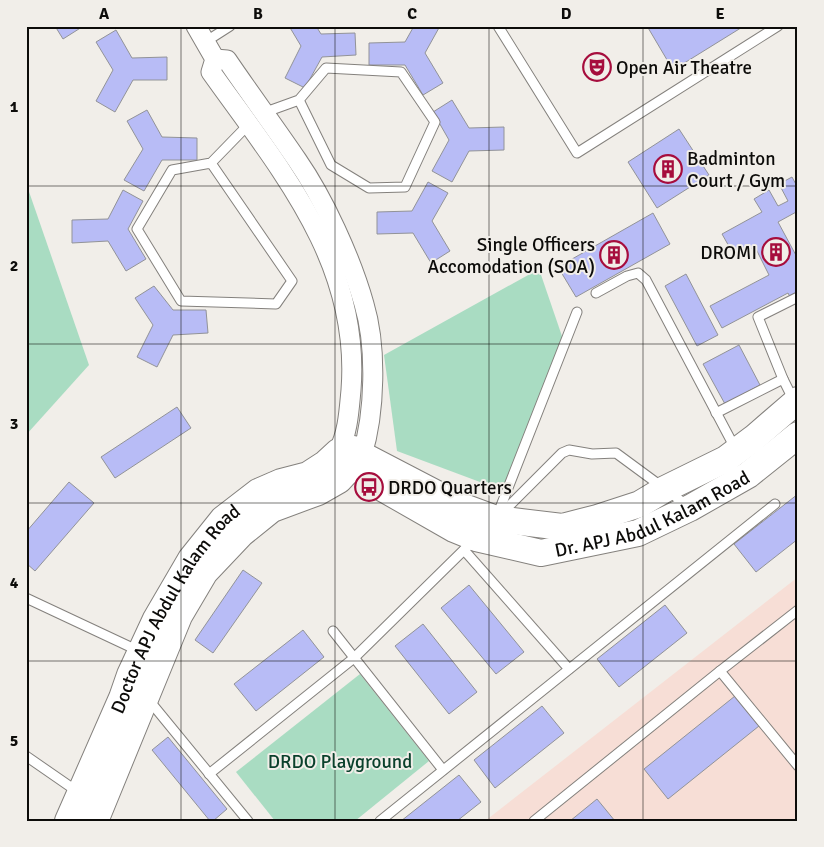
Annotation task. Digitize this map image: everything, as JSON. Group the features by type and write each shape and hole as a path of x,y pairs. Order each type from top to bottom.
{"street":[{"path":"139,679 205,572 241,534 272,509 318,492 339,480 350,453 368,437 372,394 372,342 364,305 352,270 330,218 298,161 210,72 215,59 200,34"},
{"path":"482,533 562,527 597,518 640,504 665,489 726,459 742,463 754,438 796,402"},
{"name":"Dr. APJ Abdul Kalam Road","path":"350,453 396,496 454,529 482,533 541,553 638,533 690,508 742,463 798,435"},
{"name":"Doctor APJ Abdul Kalam Road","path":"83,812 122,698 139,679 156,619 191,559 223,519 258,492 281,482 308,475 350,453"}],"lane":[{"path":"200,34 230,26"},
{"path":"498,26 577,153 778,26"},
{"path":"211,163 292,281 276,304 181,301 137,229 172,170 211,163 256,119 299,100 326,68 402,72 435,122 405,188 369,188 331,165 299,100"},
{"path":"596,293 626,276 638,273 646,280 742,463"},
{"path":"796,402 783,379 758,317 798,297"},
{"path":"482,533 577,312"},
{"path":"716,414 783,379"},
{"path":"209,774 354,658 527,490 562,453 569,450 592,454 616,453 690,508"},
{"path":"380,821 776,504"},
{"path":"482,533 569,669"},
{"path":"26,598 139,679 209,774 248,821"},
{"path":"534,821 798,610"},
{"path":"333,631 443,770"},
{"path":"720,671 798,766"},
{"path":"26,756 83,812"}],"shaded area":[{"path":"798,577 798,821 485,821"}],"green space":[{"path":"26,183 89,365 26,435"},
{"path":"539,269 565,345 504,491 397,451 384,355"},
{"name":"DRDO Playground","path":"360,674 429,761 355,821 275,821 236,772"}],"building":[{"path":"55,26 82,26 82,27 63,39"},
{"path":"289,26 316,26 321,34 355,33 356,55 322,57 305,88 285,78 301,46"},
{"path":"414,26 440,26 425,53 443,83 423,95 405,65 369,65 369,43 405,42"},
{"path":"647,26 744,26 673,70"},
{"path":"116,30 132,58 167,57 167,80 133,80 115,112 96,101 113,70 96,42"},
{"path":"452,100 469,128 504,127 504,150 469,151 452,182 432,171 449,140 433,112"},
{"path":"147,110 162,137 197,138 197,160 162,160 144,191 124,180 143,149 127,121"},
{"name":"Badminton Court / Gym","path":"679,129 709,175 657,208 628,162"},
{"name":"DROMI","path":"792,177 798,188 798,211 778,222 798,259 798,295 791,299 788,293 722,328 710,306 769,275 755,247 735,257 722,234 762,212 754,199 769,190 778,206 788,201 779,184"},
{"path":"428,182 448,193 432,221 450,251 431,263 413,233 377,234 377,212 412,211"},
{"path":"123,190 143,201 128,229 146,259 126,271 108,241 72,243 72,220 108,219"},
{"name":"Single Officers Accomodation (SOA)","path":"653,213 670,244 576,297 558,267"},
{"path":"686,274 718,335 697,346 665,286"},
{"path":"154,286 173,310 206,310 208,333 173,335 157,367 137,357 153,325 135,298"},
{"path":"739,345 760,385 725,404 703,364"},
{"path":"177,407 191,428 115,478 101,457"},
{"path":"69,482 94,503 35,571 26,563 26,532"},
{"path":"798,494 798,539 756,572 734,544"},
{"path":"243,570 262,583 213,653 195,640"},
{"path":"469,585 524,652 496,674 441,608"},
{"path":"665,605 687,633 619,687 597,659"},
{"path":"423,624 477,692 449,714 395,646"},
{"path":"303,630 324,657 256,711 234,684"},
{"path":"735,696 759,726 668,799 644,769"},
{"path":"542,706 564,733 495,788 474,760"},
{"path":"168,737 227,809 213,821 210,821 152,750"},
{"path":"459,775 481,802 457,821 401,821"},
{"path":"597,799 615,821 570,821"}],"place":[{"name":"Open Air Theatre","path":"597,67"},
{"name":"Badminton Court / Gym","path":"668,169"},
{"name":"DROMI","path":"776,252"},
{"name":"Single Officers Accomodation (SOA)","path":"614,255"},
{"name":"DRDO Quarters","path":"369,487"}]}
